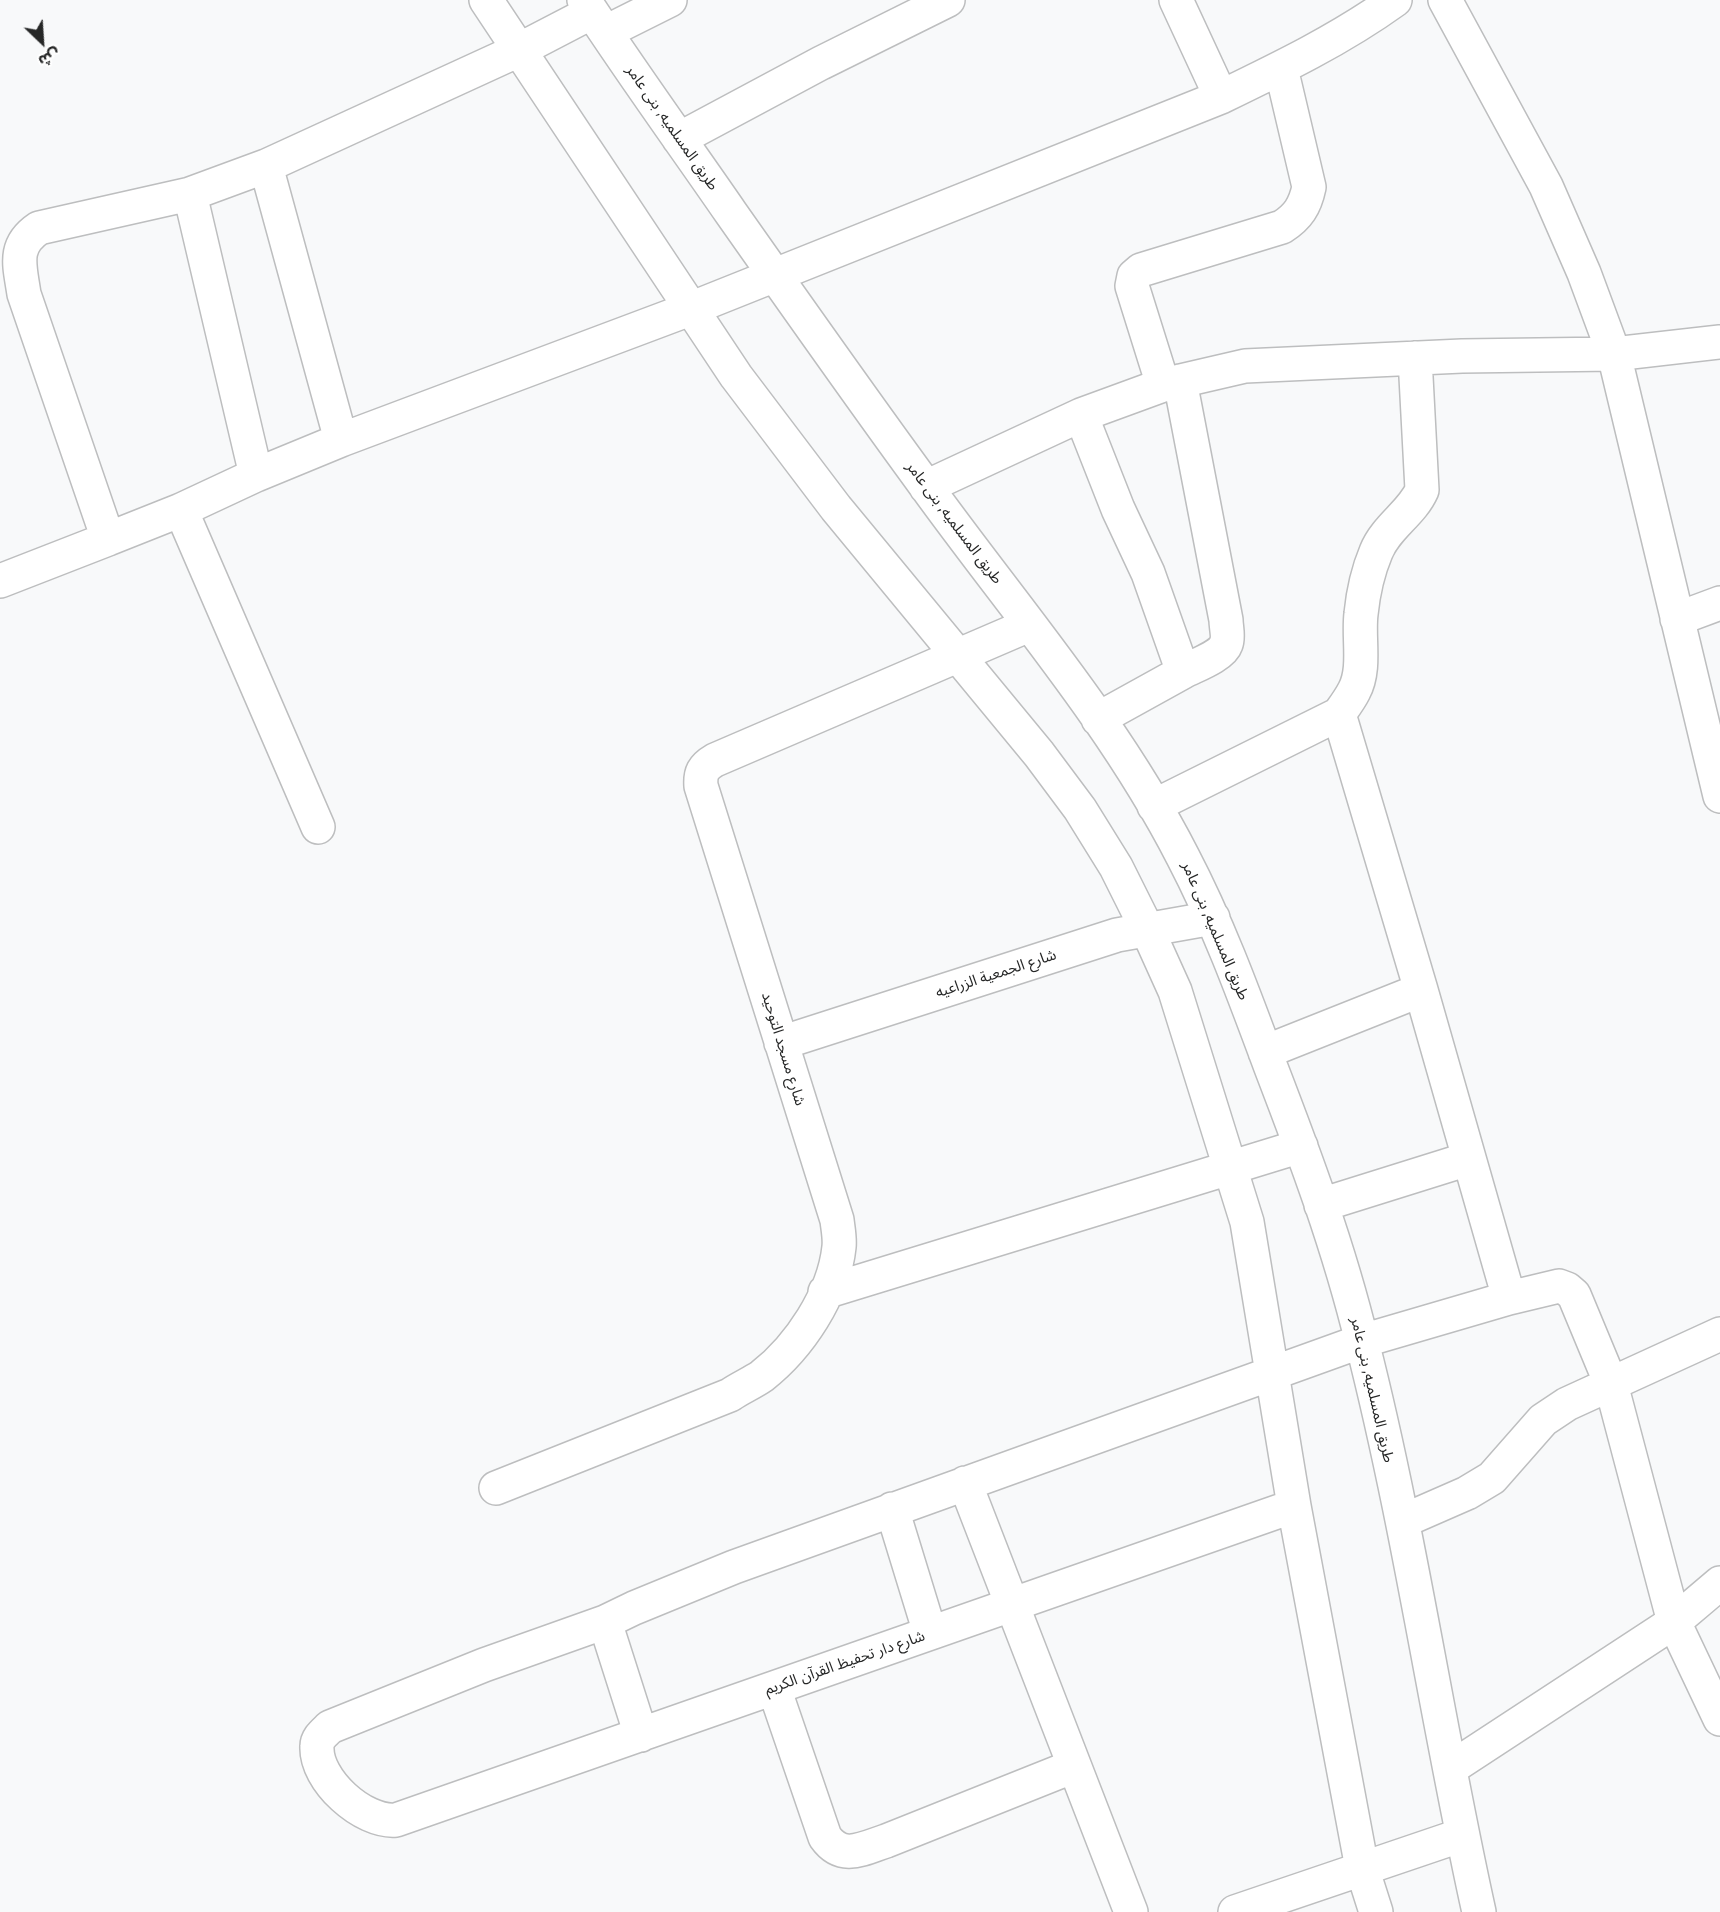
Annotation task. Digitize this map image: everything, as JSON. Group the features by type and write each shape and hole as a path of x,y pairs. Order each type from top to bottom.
{"street":[{"path":"486,0 690,309 790,450 1039,754 1080,809 1116,867 1147,929 1175,991 1247,1222 1294,1506 1362,1868 1376,1912"},
{"path":"108,539 24,294 18,255 28,235 39,228 190,194 266,166 594,15 670,0"},
{"path":"679,139 821,63 906,10 948,0"},
{"path":"1176,0 1221,97"},
{"path":"0,581 181,510 256,475 341,440 690,309 1221,97 1281,68 1363,23 1395,0"},
{"path":"1444,0 1546,186 1584,273 1614,354 1720,796"},
{"name":"طريق المسلميه, بنى عامر","path":"594,15 679,139 926,487 1127,761 1182,853 1213,918 1301,1146 1362,1341 1402,1521 1462,1835 1479,1912"},
{"path":"1098,719 1218,654 1223,650 1227,638 1171,383 1136,304 1132,286 1134,276 1142,270 1282,227 1293,220 1306,202 1309,187 1281,68"},
{"path":"266,166 341,440"},
{"path":"190,194 256,475"},
{"path":"926,487 1081,415 1171,383 1245,366 1414,358 1614,354 1720,342"},
{"path":"1154,806 1339,714 1354,691 1358,680 1361,615 1376,550 1422,490 1414,358"},
{"path":"1081,415 1148,573 1183,672"},
{"path":"181,510 318,827"},
{"path":"1677,619 1720,603"},
{"name":"شارع مسجد التوحيد","path":"496,1488 730,1395 761,1377 788,1353 811,1324 836,1269 840,1245 837,1220 701,786 700,776 705,766 1029,625"},
{"path":"1339,714 1509,1298"},
{"name":"شارع الجمعية الزراعيه","path":"781,1042 1117,935 1213,918"},
{"path":"1265,1052 1421,990"},
{"path":"825,1292 1301,1146"},
{"path":"1321,1205 1468,1159"},
{"path":"641,1735 605,1622 734,1567 1362,1341 1509,1298 1559,1286 1574,1295 1611,1384 1674,1622 1720,1719"},
{"path":"1402,1521 1483,1485 1503,1467 1550,1414 1567,1404 1720,1334"},
{"path":"965,1483 1131,1912"},
{"name":"شارع دار تحفيظ القرآن الكريم","path":"605,1622 484,1665 330,1727 319,1738 318,1759 333,1785 355,1808 385,1821 396,1820 1294,1506"},
{"path":"892,1509 930,1633"},
{"path":"1451,1768 1674,1622 1720,1583"},
{"path":"774,1688 825,1837 831,1846 844,1852 859,1851 1074,1766"},
{"path":"1235,1912 1462,1835"}]}
